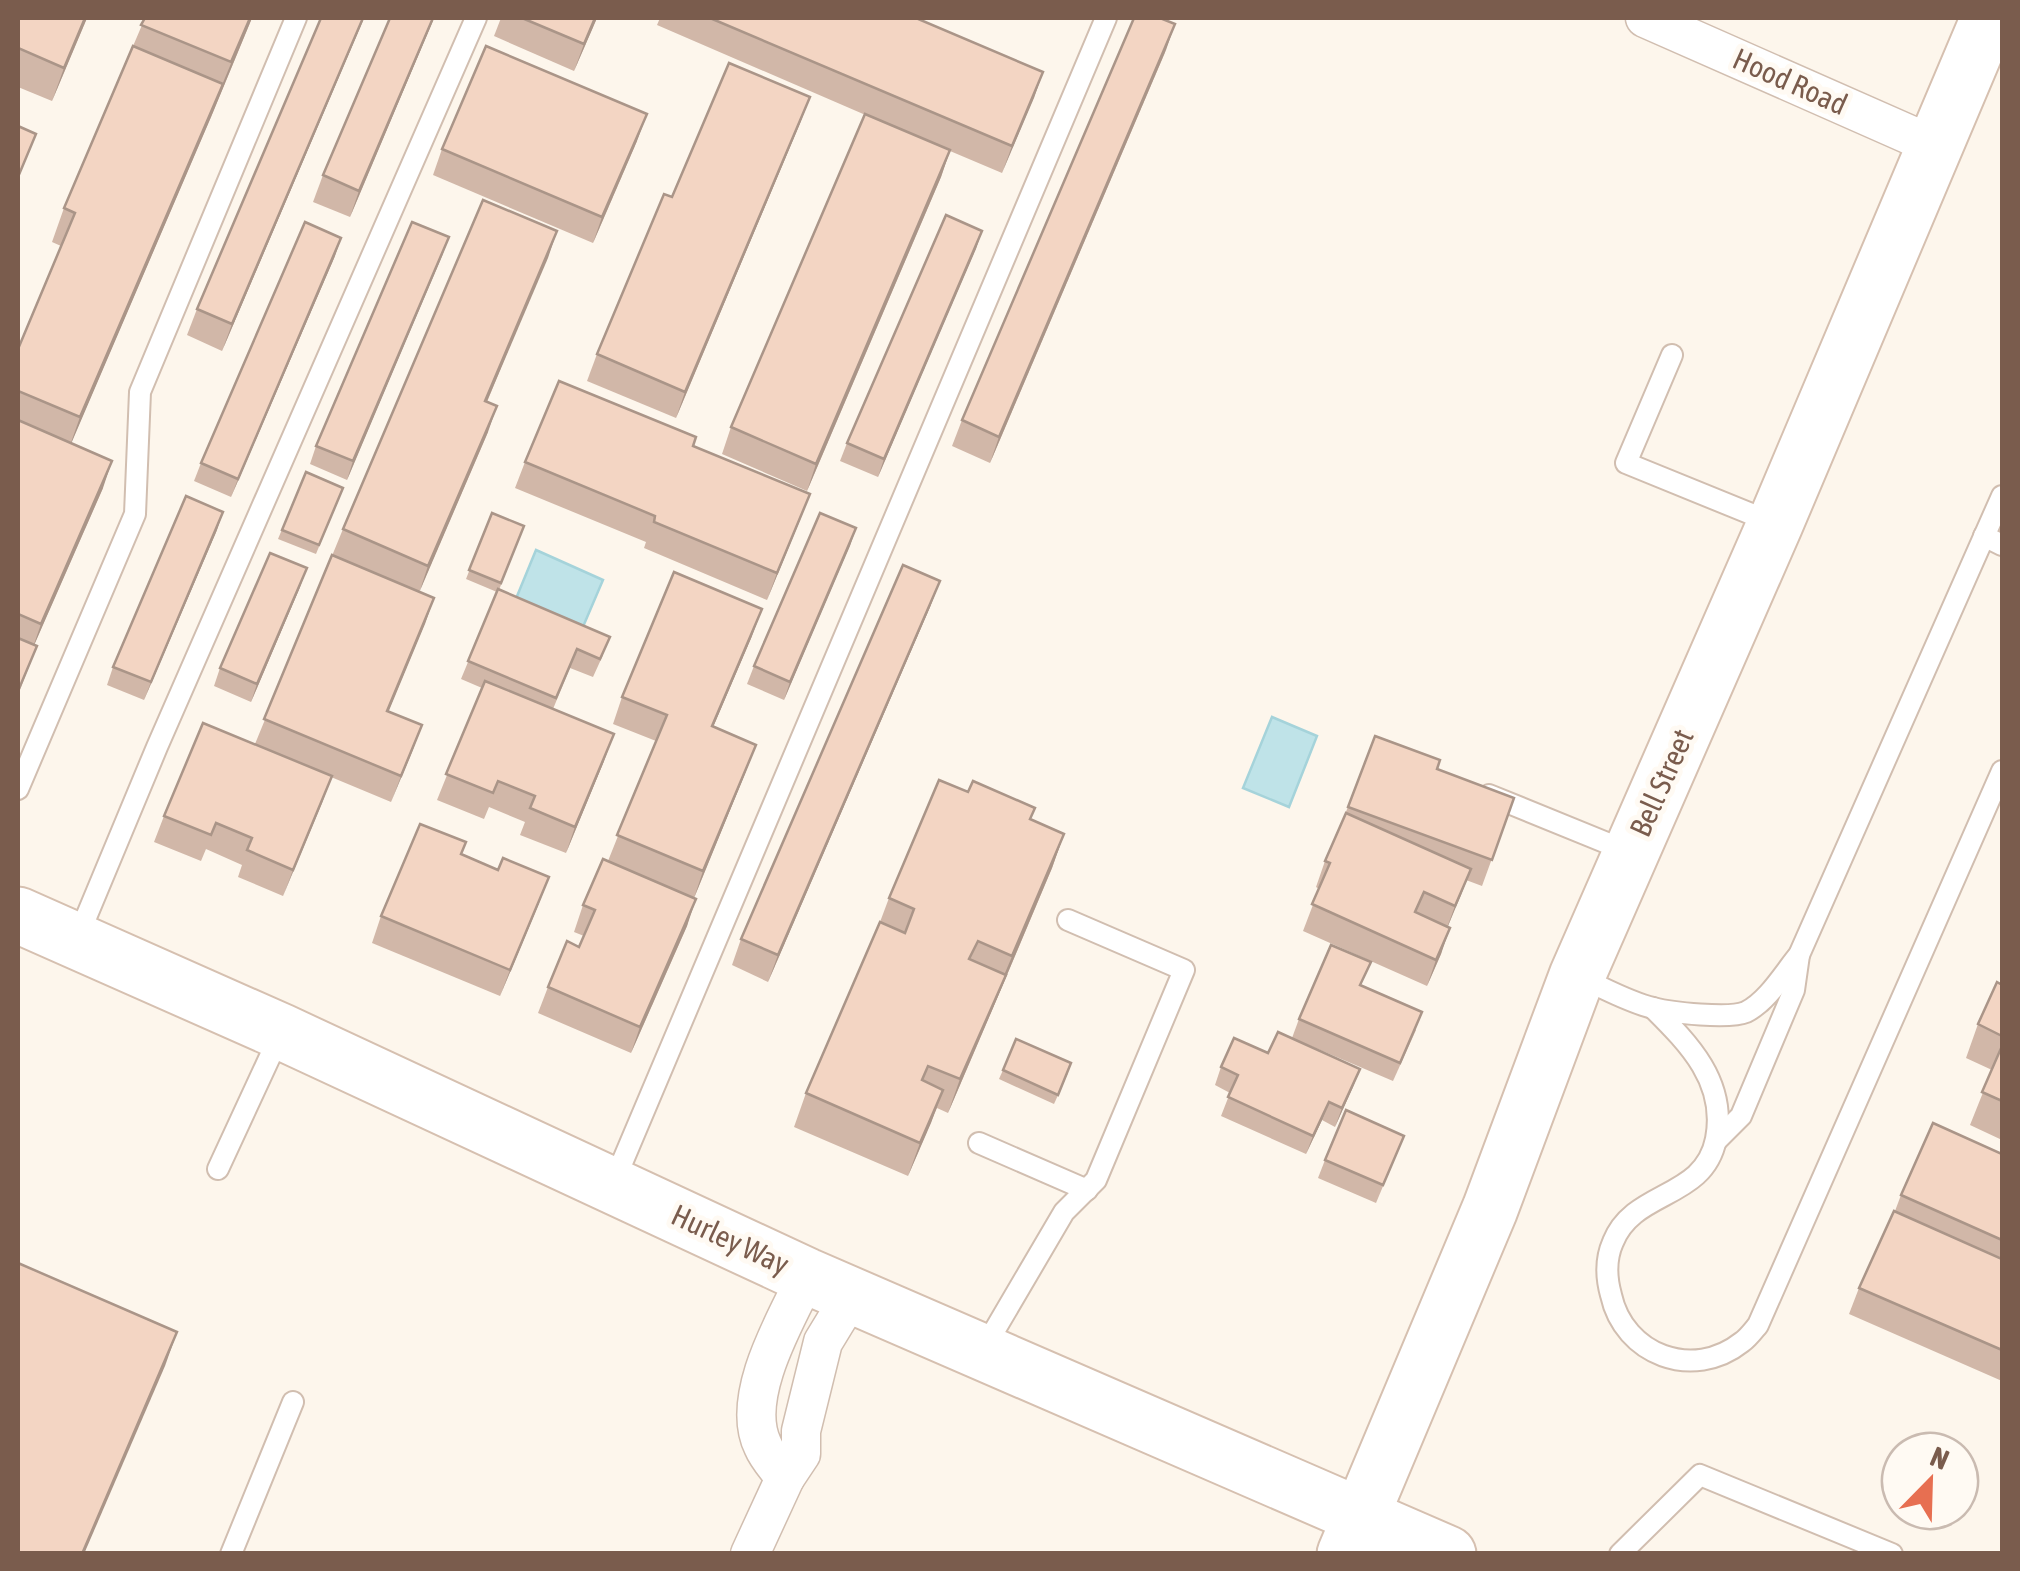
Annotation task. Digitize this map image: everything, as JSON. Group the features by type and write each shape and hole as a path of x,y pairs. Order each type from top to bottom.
{"street":[{"name":"Hood Road","path":"1645,18 1935,146"},
{"name":"Bell Street","path":"1354,1535 1490,1208 1577,976 1776,524 1935,146 1990,39"},
{"name":"Hurley Way","path":"18,915 282,1032 829,1286 982,1352 1354,1535 1448,1554"},
{"path":"750,1554 786,1478 762,1446 758,1428 758,1406 770,1351 829,1286"}],"lane":[{"path":"18,789 135,514 140,392 296,18"},
{"path":"76,941 476,18"},
{"path":"612,1186 1106,18"},
{"path":"1672,355 1626,462 1776,524"},
{"path":"1577,976 1652,1008 1724,1016 1744,1013 1759,1003 1799,954 1994,540 2002,496"},
{"path":"1652,1008 1688,1043 1704,1066 1714,1088 1716,1140 1704,1167 1690,1182 1642,1206 1626,1220 1607,1259 1607,1280 1612,1303 1625,1328 1643,1346 1667,1359 1692,1360 1717,1355 1742,1343 1758,1326 2002,770"},
{"path":"1474,789 1631,853"},
{"path":"982,1352 1064,1212 1096,1180 1184,970 1068,920"},
{"path":"1716,1140 1741,1116 1794,990 1799,954"},
{"path":"218,1169 282,1032"},
{"path":"979,1143 1087,1190"},
{"path":"232,1554 293,1402"},
{"path":"1620,1554 1700,1475 1892,1554"}],"water":[{"path":"536,550 603,580 582,629 515,601"},
{"path":"1272,717 1317,736 1289,807 1243,788"}],"building":[{"path":"18,18 85,18 64,68 18,48"},
{"path":"145,18 250,18 231,62 141,25"},
{"path":"321,18 363,18 232,324 197,309"},
{"path":"390,18 433,18 359,191 323,175"},
{"path":"522,18 595,18 584,44"},
{"path":"710,18 916,18 1043,72 1012,146"},
{"path":"1134,18 1160,18 1175,24 999,437 962,420"},
{"path":"133,46 223,84 80,417 18,391 18,349 75,213 64,208"},
{"path":"486,46 647,114 602,217 442,149"},
{"path":"729,63 810,97 685,392 597,354 664,194 672,197"},
{"path":"865,114 950,150 816,464 731,427"},
{"path":"18,126 36,134 18,177"},
{"path":"483,200 557,231 485,401 497,406 428,566 343,529"},
{"path":"946,215 982,231 884,459 847,443"},
{"path":"305,222 341,238 238,479 201,463"},
{"path":"412,222 449,237 353,461 316,446"},
{"path":"559,381 696,437 693,446 810,494 777,573 525,462"},
{"path":"18,420 112,461 41,624 18,614"},
{"path":"306,472 343,488 319,545 282,530"},
{"path":"186,496 223,512 151,682 113,667"},
{"path":"492,513 524,526 501,583 469,570"},
{"path":"820,513 856,528 790,682 754,666"},
{"path":"270,553 307,568 257,684 220,668"},
{"path":"332,555 434,598 387,711 422,725 401,776 264,719"},
{"path":"903,565 940,581 778,955 741,939"},
{"path":"674,572 762,609 712,726 756,745 703,871 617,835 667,715 622,697"},
{"path":"498,589 610,637 600,659 577,649 556,698 468,661"},
{"path":"18,638 37,646 18,691"},
{"path":"485,681 614,734 575,827 530,808 535,796 498,781 493,793 446,774"},
{"path":"203,723 332,776 293,870 247,850 252,838 216,823 211,835 164,816"},
{"path":"1375,736 1440,760 1437,769 1514,798 1492,860 1348,807"},
{"path":"939,780 968,792 973,781 1035,808 1030,819 1064,834 1012,956 978,941 969,959 1006,975 960,1079 928,1066 922,1080 943,1090 920,1143 806,1093 880,922 905,933 914,909 889,898"},
{"path":"1346,813 1471,869 1455,906 1424,892 1415,912 1450,928 1436,960 1312,904"},
{"path":"420,824 466,842 461,854 498,870 503,858 549,877 510,970 381,916"},
{"path":"603,859 696,899 640,1027 548,987 567,941 579,947 595,910 583,905"},
{"path":"1331,945 1371,962 1360,985 1422,1012 1400,1063 1299,1019"},
{"path":"1997,982 2002,985 2002,1036 1978,1024"},
{"path":"1278,1032 1360,1069 1342,1108 1329,1102 1313,1136 1228,1097 1238,1075 1221,1067 1234,1038 1268,1053"},
{"path":"1016,1039 1071,1063 1058,1095 1003,1070"},
{"path":"2002,1046 2002,1101 1982,1092"},
{"path":"1346,1110 1404,1136 1383,1185 1325,1160"},
{"path":"1933,1123 2002,1154 2002,1240 1901,1195"},
{"path":"1894,1211 2002,1259 2002,1350 1859,1288"},
{"path":"18,1263 177,1332 82,1554 18,1554"}]}
